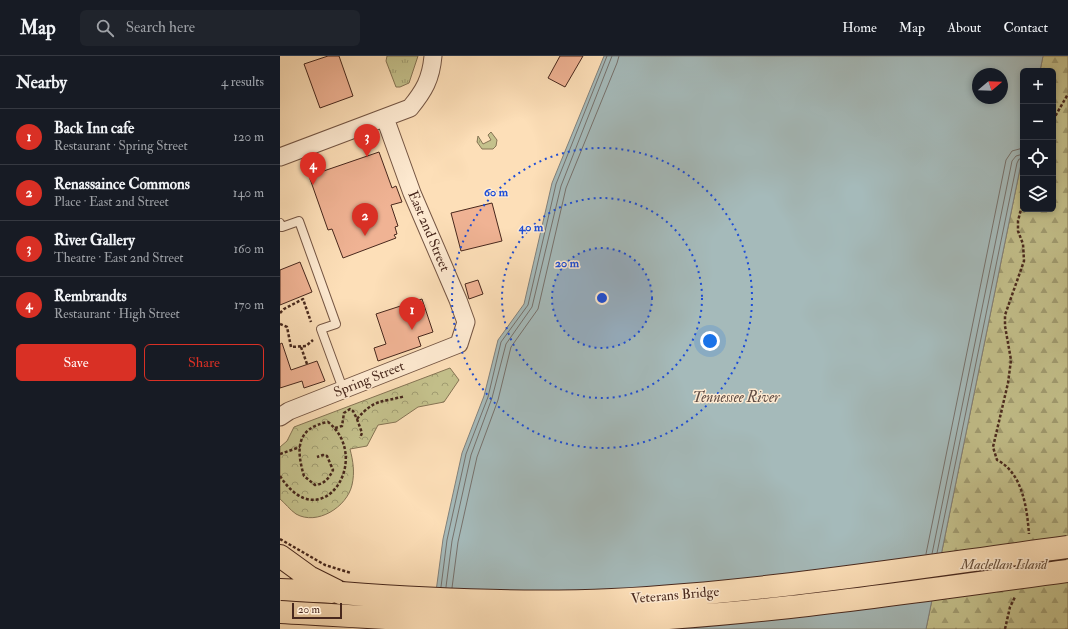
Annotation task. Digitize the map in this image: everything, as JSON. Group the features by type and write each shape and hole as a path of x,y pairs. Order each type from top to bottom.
{"main road":[{"name":"Veterans Bridge","path":"280,590 427,600 518,602 613,600 773,586 1068,547"},
{"path":"280,556 309,577 341,593"},
{"name":"Veterans Bridge","path":"280,612 465,622 590,622 713,615 843,601 1068,571"}],"street":[{"path":"280,157 410,108 424,91 432,70 433,56"},
{"name":"East 2nd Street","path":"384,118 412,193 466,322 459,344"},
{"name":"Spring Street","path":"280,417 289,411 342,389 459,344"}],"lane":[{"path":"280,223 282,227 299,221 336,324 321,329 342,389"}],"path":[{"path":"1056,115 1068,94"},
{"path":"1020,212 1018,231 1023,244 1024,261 1005,315 1005,326 1011,360 1008,383 993,447 997,460 1006,464 1023,493 1029,539"},
{"path":"280,313 284,309 303,299 313,327"},
{"path":"280,324 287,327 291,347 310,344 315,337"},
{"path":"302,346 307,364"},
{"path":"357,419 365,409 374,403 405,396"},
{"path":"336,428 342,426 344,413 350,409 353,411 362,433 360,438"},
{"path":"280,476 289,488 301,497 316,499 331,494 341,481 345,467 345,450 336,428 328,422 313,426 303,434 300,447 304,476 315,485 322,484 329,478 333,470 327,456 323,455 317,457"},
{"path":"280,454 300,447"},
{"path":"280,539 325,565 358,575"}],"green space":[{"path":"387,56 418,56 409,83 396,87 386,61"},
{"name":"Maclellan Island","path":"1043,56 1068,56 1068,629 926,629 1020,169 1020,212 1056,212 1056,68 1041,68"},
{"path":"491,132 497,140 496,146 493,149 482,149 477,142 478,136 483,144 491,140 488,135"},
{"path":"450,368 459,380 444,402 418,407 396,422 378,425 367,446 350,449 353,467 352,485 349,493 338,507 322,516 313,518 304,517 296,514 280,499 280,447 287,441 294,427"}],"water":[{"name":"Tennessee River","path":"604,56 1043,56 1041,68 1020,68 1020,169 926,629 431,629 443,539 462,453 484,396 498,340 524,304 552,183"}],"building":[{"path":"328,56 339,56 353,96 320,108 304,64"},
{"path":"560,56 583,56 565,87 548,78"},
{"path":"379,152 392,188 396,186 402,202 391,205 398,226 395,227 397,234 394,235 396,238 343,258 332,229 328,230 309,176"},
{"path":"492,203 502,241 461,251 451,213"},
{"path":"300,262 312,292 280,305 280,270"},
{"path":"478,280 483,294 469,299 465,284"},
{"path":"422,299 433,332 418,337 421,346 378,361 374,348 386,344 376,314"},
{"path":"282,343 291,370 317,361 325,381 304,388 302,381 280,388 280,344"}],"place":[{"name":"River Gallery","path":"367,157"},
{"name":"Rembrandts","path":"313,185"},
{"name":"Renassaince Commons","path":"365,236"},
{"name":"Back Inn cafe","path":"412,330"}]}
